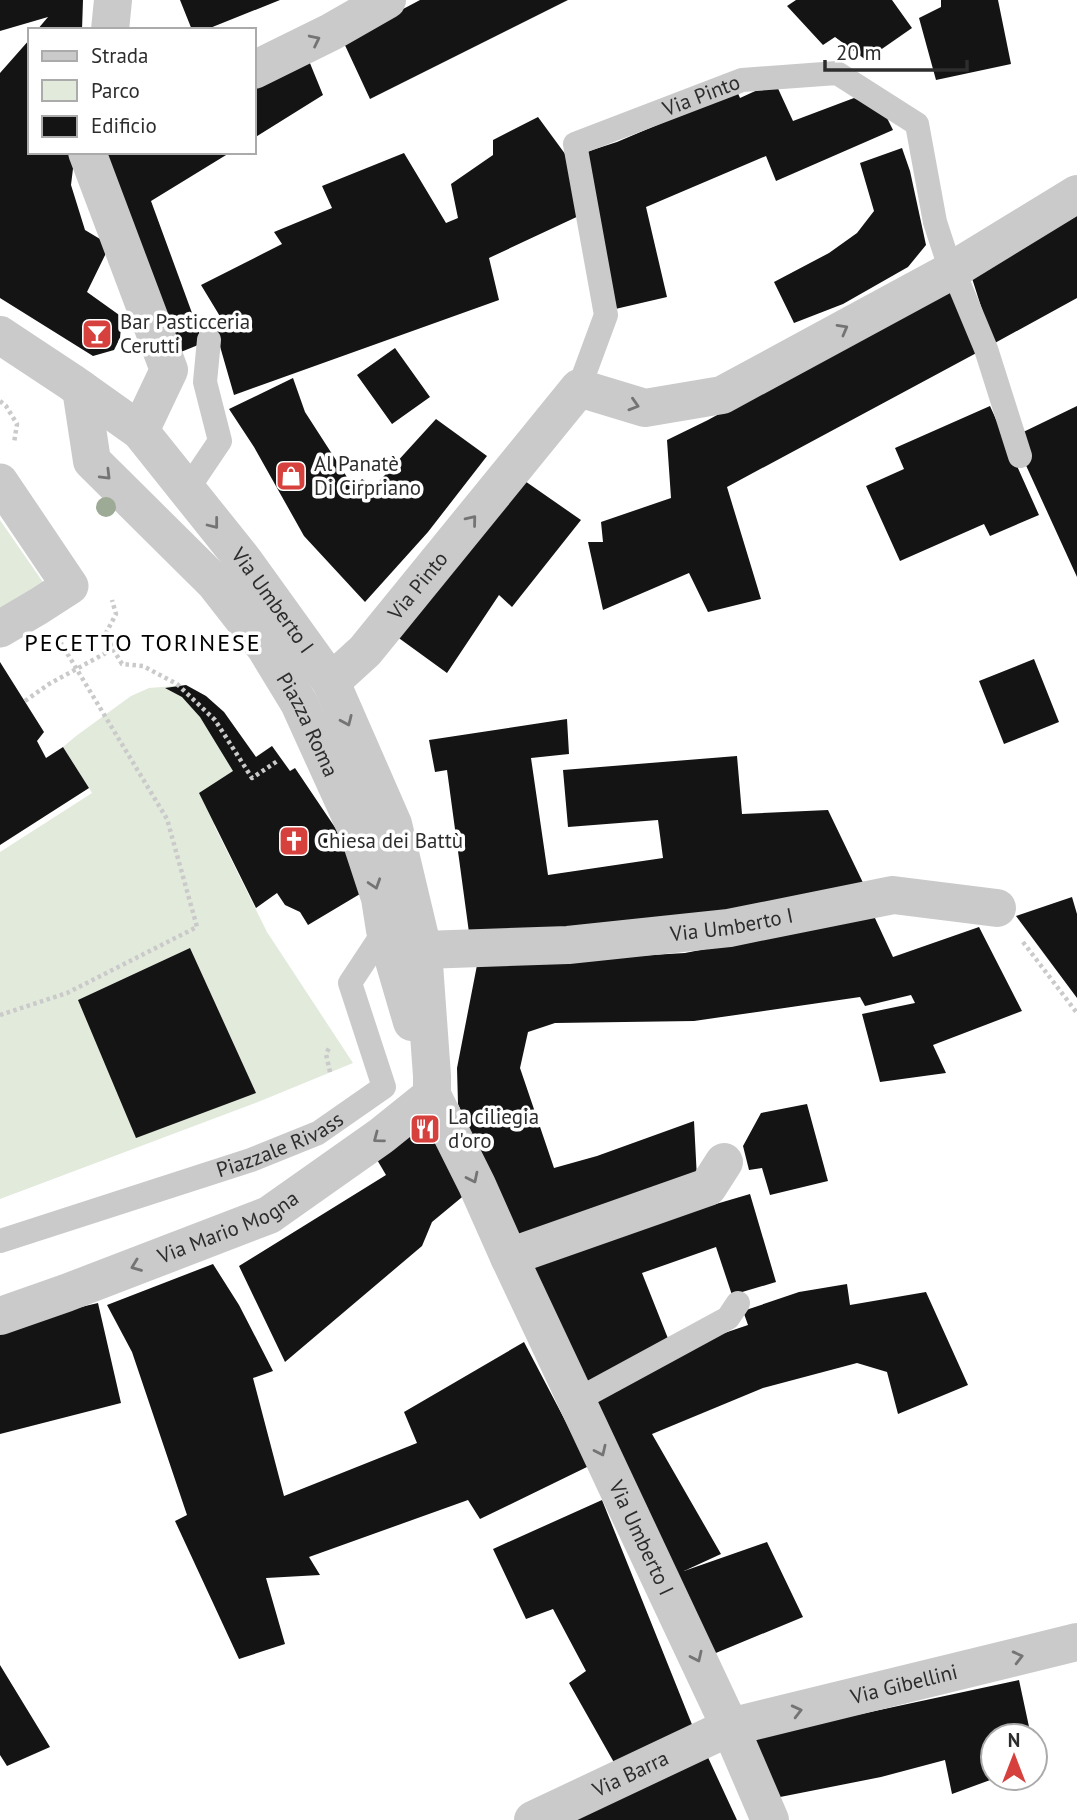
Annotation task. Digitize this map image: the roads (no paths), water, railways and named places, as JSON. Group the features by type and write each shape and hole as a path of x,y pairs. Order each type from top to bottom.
{"street":[{"path":"110,28 113,0"},
{"path":"256,69 331,32 387,0"},
{"path":"88,154 169,370 140,431"},
{"path":"579,388 645,408 722,395 951,271 1077,194"},
{"name":"Via Umberto I","path":"0,335 140,431 244,561 331,682 393,824 423,950 432,1086 509,1257 730,1727 770,1820"},
{"name":"Via Pinto","path":"331,682 365,651 579,388"},
{"name":"Piazza Roma","path":"80,389 92,461 215,583 265,648 299,703 360,837 380,898 385,930 432,1086"},
{"path":"0,482 70,586 0,629"},
{"name":"Via Umberto I","path":"423,950 568,946 729,928 893,895 997,908"},
{"name":"Via Mario Mogna","path":"0,1316 269,1215 381,1136 432,1086"},
{"path":"509,1257 708,1187 724,1162"},
{"name":"Via Gibellini","path":"730,1727 1077,1642"},
{"name":"Via Barra","path":"533,1820 730,1727"}],"lane":[{"name":"Via Pinto","path":"579,388 606,316 575,144 742,80 837,73 917,124 935,222 951,271 956,277 986,349 1020,456"},
{"path":"187,490 220,441 205,383 209,340"},
{"name":"Piazzale Rivass","path":"0,1241 251,1160 307,1138 384,1087 350,983 385,930"},
{"path":"577,1401 685,1336 728,1318 738,1303"}],"place":[{"name":"Bar Pasticceria Cerutti","path":"97,334"},
{"name":"Al Panatè Di Cirpriano","path":"291,476"},
{"name":"Chiesa dei Battù","path":"294,841"},
{"name":"La ciliegia d'oro","path":"425,1129"}],"district":[{"name":"PECETTO TORINESE","path":"143,643"}]}
